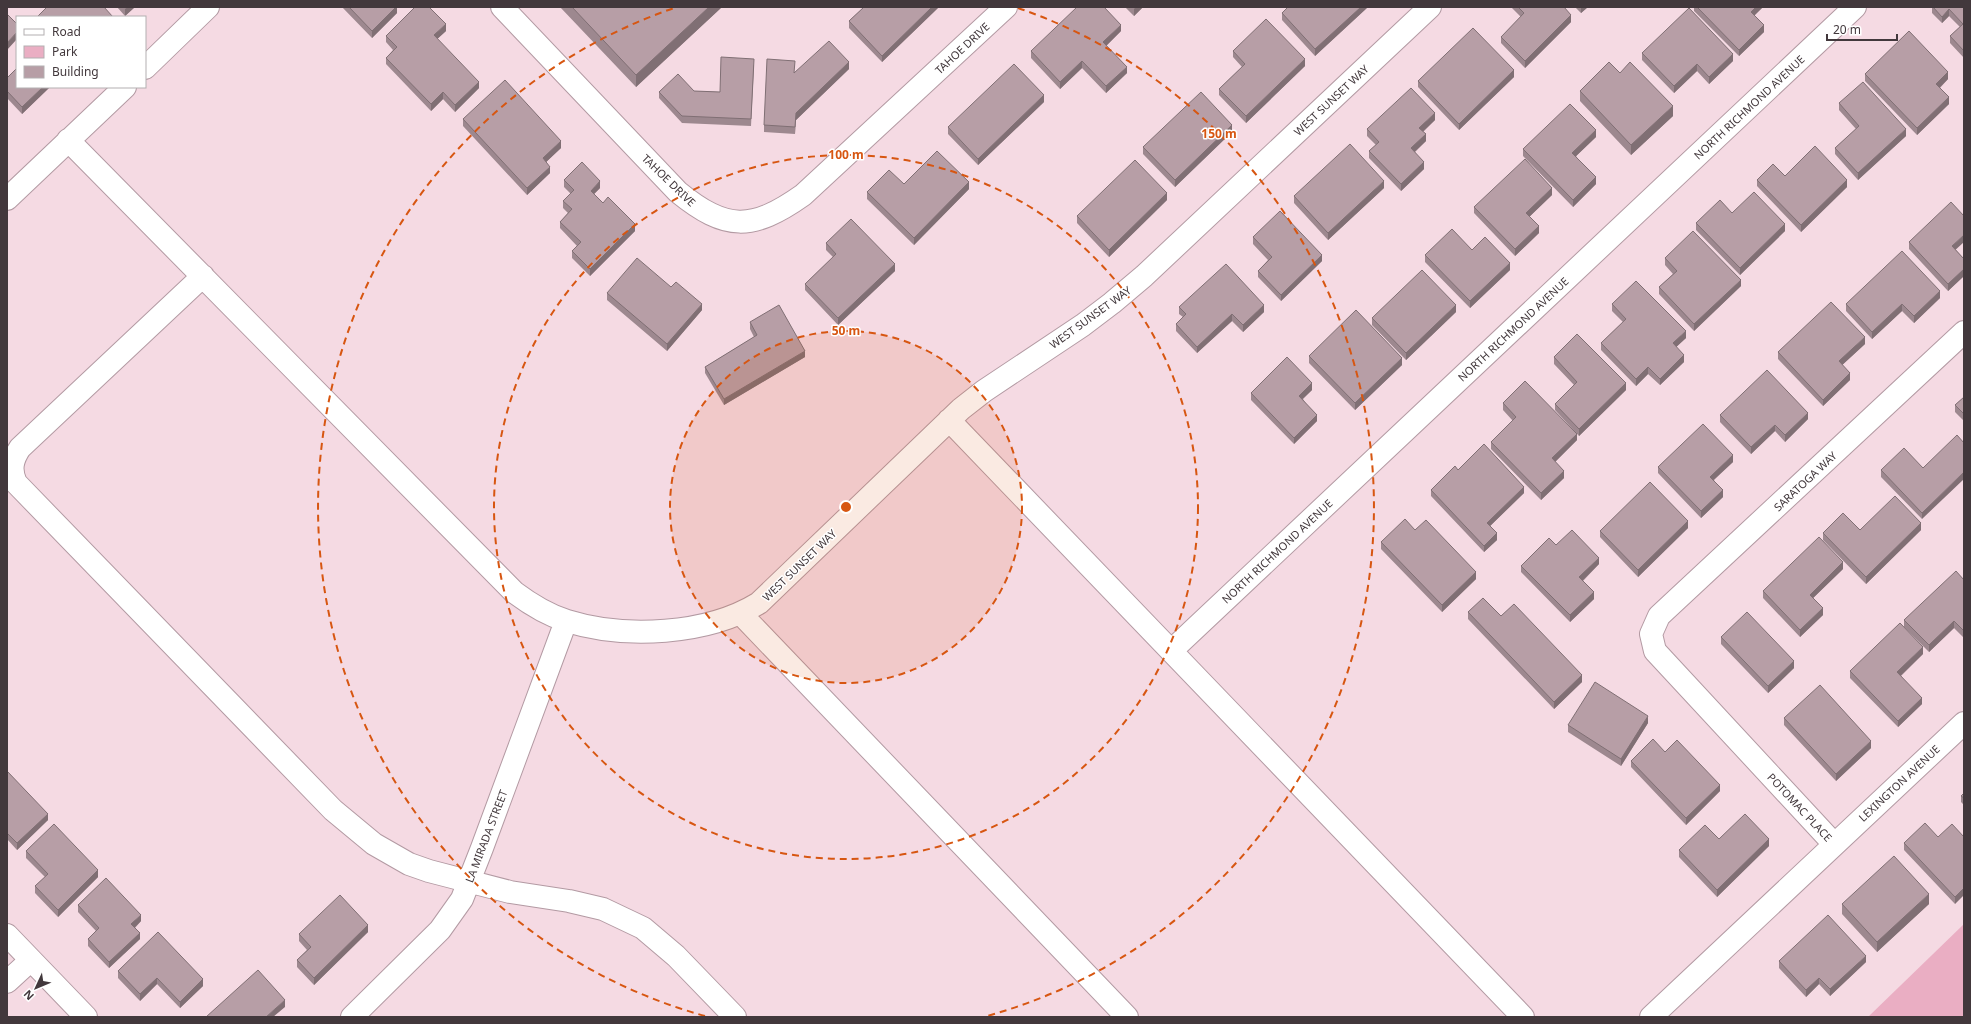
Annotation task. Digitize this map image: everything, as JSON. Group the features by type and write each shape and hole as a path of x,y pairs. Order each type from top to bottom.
{"street":[{"path":"146,67 208,7"},
{"name":"TAHOE DRIVE","path":"502,7 678,192 698,209 721,219 742,223 762,218 783,209 803,195 1006,7"},
{"name":"WEST SUNSET WAY","path":"68,140 514,592 544,612 566,621 608,630 659,631 705,624 741,614 759,603 961,408 1112,304 1144,276 1430,7"},
{"name":"NORTH RICHMOND AVENUE","path":"1171,651 1855,7"},
{"path":"7,199 124,88"},
{"path":"203,276 20,448 12,464 12,474 23,492 333,810 353,827 391,854 430,871 510,892 569,901 603,909 638,925 676,956 735,1017"},
{"name":"SARATOGA WAY","path":"1651,634 1659,616 1964,332"},
{"path":"949,420 1523,1017"},
{"path":"741,614 1127,1017"},
{"name":"LA MIRADA STREET","path":"352,1017 440,930 455,911 469,882 566,621"},
{"name":"POTOMAC PLACE","path":"1651,634 1656,651 1834,844 1651,1017"},
{"name":"LEXINGTON AVENUE","path":"1834,844 1964,723"},
{"path":"7,935 86,1017"},
{"path":"7,982 31,960"}],"green space":[{"path":"1964,924 1964,1017 1868,1017"}],"building":[{"path":"47,7 104,7 112,16 38,16"},
{"path":"349,7 396,7 372,31"},
{"path":"415,7 429,7 446,24 434,35 479,82 455,105 443,92 431,104 386,58 397,47 386,36"},
{"path":"572,7 709,7 636,75"},
{"path":"864,7 932,7 882,56 849,21"},
{"path":"1077,7 1104,7 1121,25 1103,42 1127,67 1106,86 1082,61 1060,82 1031,51"},
{"path":"1288,7 1361,7 1315,49 1282,13"},
{"path":"1518,7 1564,7 1571,15 1525,61 1501,37 1524,13"},
{"path":"1697,7 1756,7 1751,12 1764,25 1739,50"},
{"path":"1933,7 1964,7 1964,51 1950,36 1963,24 1949,9 1942,17"},
{"path":"1689,8 1733,54 1709,77 1697,64 1674,86 1642,53"},
{"path":"7,14 16,23 16,33 7,43"},
{"path":"1266,19 1305,59 1246,116 1219,89 1245,64 1233,51"},
{"path":"1473,28 1514,70 1459,124 1418,81"},
{"path":"1909,31 1948,72 1936,84 1949,97 1917,128 1865,74"},
{"path":"829,41 849,62 796,113 795,127 764,125 767,59 795,61 794,73"},
{"path":"721,57 754,59 751,119 682,116 659,92 678,74 694,91 720,92"},
{"path":"1609,62 1620,73 1630,62 1673,106 1631,145 1580,91"},
{"path":"1014,64 1044,95 978,159 948,127"},
{"path":"16,69 16,88 42,88 22,107 7,91 7,78"},
{"path":"505,80 561,141 543,158 550,167 527,188 463,119"},
{"path":"1863,82 1906,129 1858,173 1835,148 1859,126 1839,103"},
{"path":"1411,88 1435,113 1419,128 1426,134 1411,148 1424,162 1401,184 1369,151 1379,142 1367,129"},
{"path":"1201,92 1232,125 1175,180 1143,147"},
{"path":"1570,104 1596,130 1572,153 1596,177 1573,200 1523,149"},
{"path":"1350,144 1384,181 1328,233 1294,196"},
{"path":"1815,146 1847,180 1801,225 1757,180 1773,164 1785,176"},
{"path":"937,151 969,182 914,238 867,192 889,170 904,184"},
{"path":"1525,159 1552,188 1526,213 1539,226 1515,249 1474,207"},
{"path":"1135,160 1167,193 1109,250 1077,216"},
{"path":"582,162 600,181 591,191 603,203 608,197 635,224 590,269 572,251 581,242 560,222 572,209 563,201 574,190 564,180"},
{"path":"1754,192 1785,224 1740,268 1696,223 1720,200 1732,213"},
{"path":"1951,202 1964,216 1964,235 1952,246 1964,259 1964,269 1948,284 1909,242"},
{"path":"1280,211 1322,255 1281,295 1258,271 1272,257 1253,237"},
{"path":"851,219 895,264 838,318 805,284 836,254 826,243"},
{"path":"1452,229 1472,250 1485,237 1510,263 1470,301 1425,255"},
{"path":"1693,231 1741,280 1694,324 1659,287 1677,271 1665,258"},
{"path":"1902,251 1940,291 1914,316 1902,304 1872,332 1846,304"},
{"path":"637,258 671,287 676,282 702,304 667,344 607,293"},
{"path":"1226,264 1264,305 1243,325 1232,314 1197,347 1176,324 1186,314 1179,307"},
{"path":"1422,270 1456,305 1406,353 1372,318"},
{"path":"1636,281 1686,331 1673,343 1684,355 1660,379 1648,367 1636,379 1601,343 1626,319 1612,304"},
{"path":"1831,302 1865,337 1839,361 1850,373 1823,400 1778,352"},
{"path":"779,305 805,351 724,399 705,367 757,335 750,322"},
{"path":"1356,310 1402,358 1355,403 1309,356"},
{"path":"1577,334 1626,383 1579,429 1555,404 1577,382 1554,357"},
{"path":"1287,357 1312,383 1299,396 1317,415 1294,438 1251,393"},
{"path":"1767,370 1808,413 1785,435 1775,425 1751,447 1720,415"},
{"path":"1525,381 1577,434 1552,458 1564,471 1541,493 1491,442 1516,417 1503,403"},
{"path":"1964,397 1964,414 1955,405"},
{"path":"1703,424 1733,455 1710,477 1723,490 1701,511 1658,467"},
{"path":"1957,435 1964,443 1964,472 1922,513 1881,470 1904,448 1923,468"},
{"path":"1484,444 1524,487 1487,523 1497,533 1484,546 1431,490 1455,466 1458,470"},
{"path":"1650,482 1688,521 1638,570 1600,531"},
{"path":"1895,496 1921,523 1866,577 1823,533 1843,513 1860,530"},
{"path":"1405,519 1415,530 1426,520 1476,572 1442,605 1381,542"},
{"path":"1572,530 1599,558 1579,577 1594,592 1570,615 1521,566 1549,538 1556,545"},
{"path":"1819,537 1843,562 1810,595 1823,608 1800,630 1763,591"},
{"path":"1956,571 1964,580 1964,631 1954,621 1929,645 1904,620"},
{"path":"1483,598 1501,616 1514,604 1582,675 1554,702 1468,612"},
{"path":"1747,612 1794,661 1768,686 1721,637"},
{"path":"1900,623 1923,647 1897,672 1922,698 1898,721 1850,671"},
{"path":"1595,682 1648,716 1621,759 1568,725"},
{"path":"1820,685 1871,741 1836,774 1784,718"},
{"path":"1653,739 1665,752 1677,740 1720,785 1686,818 1631,761"},
{"path":"7,771 48,814 17,843 7,833"},
{"path":"1745,814 1769,839 1717,890 1679,850 1705,825 1719,839"},
{"path":"1925,823 1938,837 1952,824 1964,837 1964,888 1955,897 1904,843"},
{"path":"54,824 98,870 58,910 35,886 48,874 26,851"},
{"path":"1894,856 1929,894 1877,942 1842,904"},
{"path":"106,878 141,915 131,924 140,933 109,962 88,939 99,928 78,905"},
{"path":"340,895 368,925 314,978 297,960 311,947 299,934"},
{"path":"1828,915 1866,956 1830,989 1819,978 1806,990 1779,961"},
{"path":"158,932 203,979 180,1002 157,978 140,994 118,971"},
{"path":"258,970 285,1000 266,1017 206,1017"}]}
